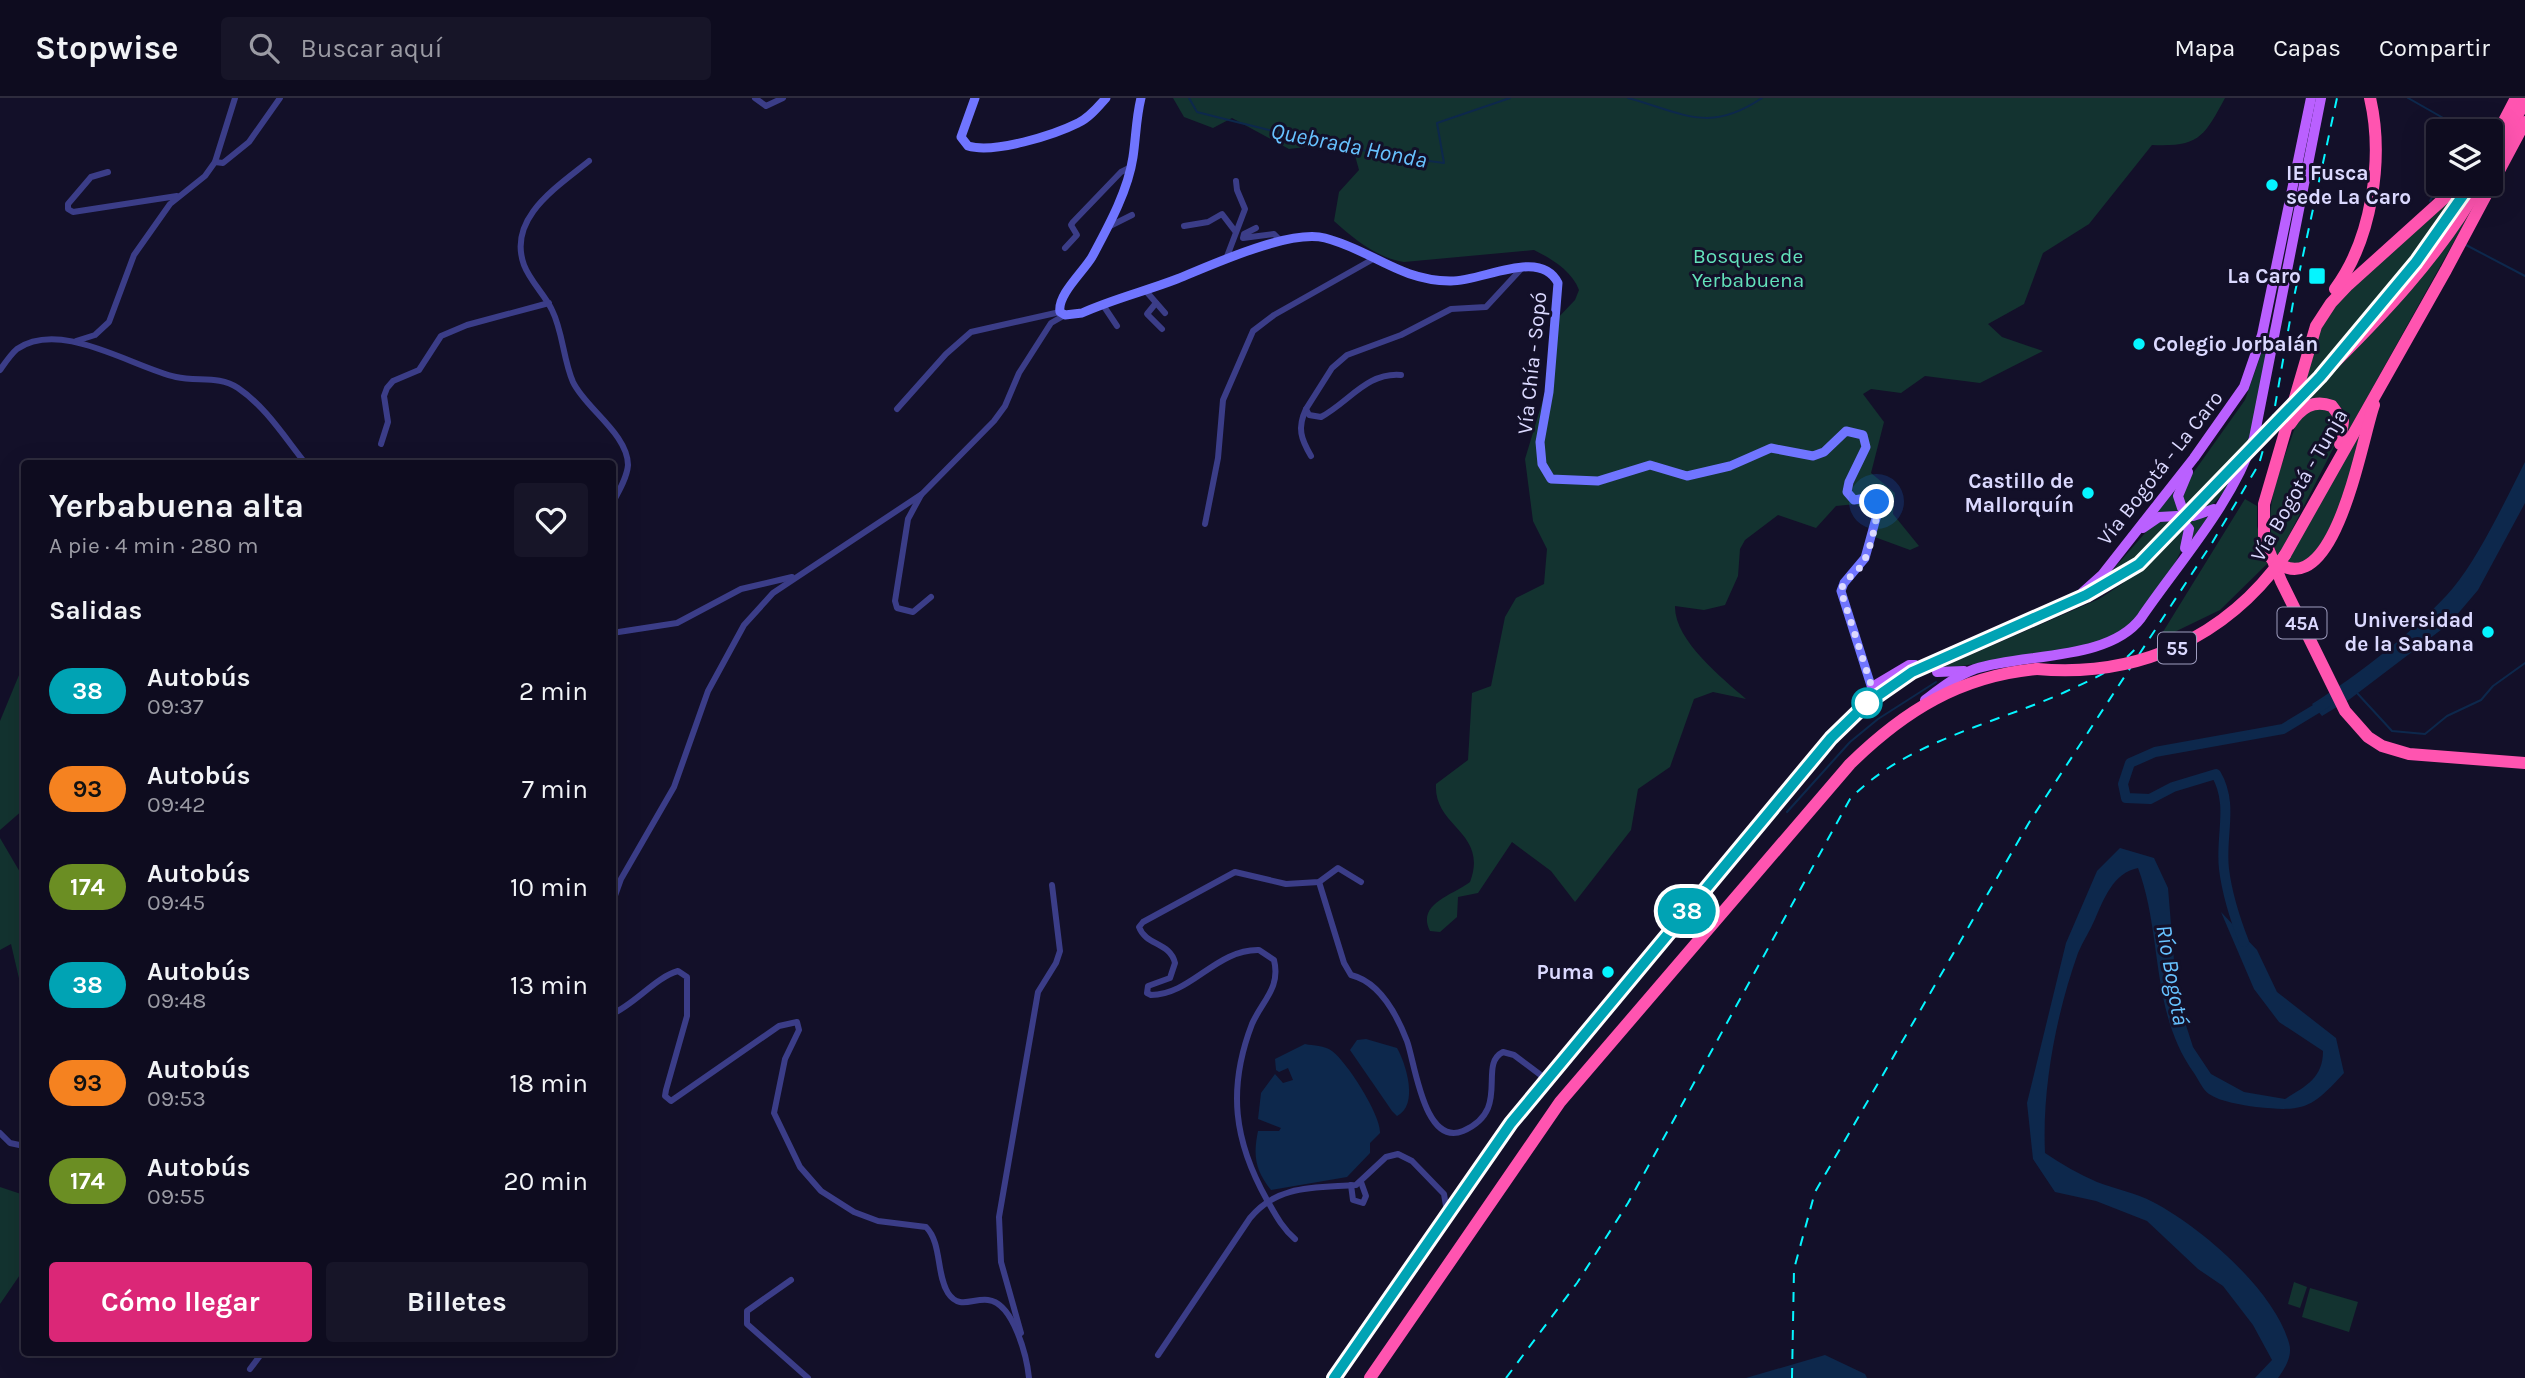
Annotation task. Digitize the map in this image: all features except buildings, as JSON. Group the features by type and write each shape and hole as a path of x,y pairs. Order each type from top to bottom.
{"highway":[{"path":"2316,326 2357,251 2363,229 2376,140 2370,98"},
{"path":"2504,121 2522,108"},
{"path":"2503,142 2522,108"},
{"name":"Vía Bogotá - Tunja","path":"1370,1378 1560,1102 1822,793 1877,737 1935,697 1968,682 2002,673 2037,669 2099,670 2139,662 2178,648 2214,628 2260,587 2285,555 2400,350 2522,108"},
{"name":"45A","path":"2447,196 2348,285 2331,303 2316,326 2264,504 2263,527 2271,557 2333,689 2345,710 2368,737 2402,753 2462,760 2525,763"},
{"name":"Vía Bogotá - Tunja","path":"1334,1378 1464,1190 1546,1079 1809,763 1873,692 1931,662 2071,602 2125,574 2156,548 2320,377 2423,252 2463,196"},
{"path":"2320,377 2417,272 2460,217 2473,196"},
{"path":"2271,557 2284,567 2298,568 2313,562 2325,546 2348,504 2372,412 2400,350"},
{"path":"2287,429 2308,405 2324,403 2337,410 2344,428 2332,468"}],"main road":[{"name":"Vía Bogotá - La Caro","path":"2071,602 2102,575 2238,400 2253,362 2311,98"},
{"name":"55","path":"1906,716 1949,682 1983,667 2108,643 2132,629 2227,495 2243,468 2254,438 2321,98"},
{"path":"2194,458 2179,490 2182,508 2193,516 2201,516 2227,495"},
{"path":"2128,541 2159,517 2176,516 2186,523 2188,542 2160,591"},
{"path":"1873,692 1909,665 1915,666"},
{"path":"1937,672 1953,673 1983,667"}],"street":[{"path":"0,370 16,350 30,344 76,341 95,335 109,322 134,255 170,204 205,176 215,162 235,98"},
{"path":"215,162 223,163 236,155 280,98"},
{"path":"755,98 766,106 783,98"},
{"path":"975,98 961,137 968,146 986,148 1059,132 1080,123 1106,98"},
{"path":"1062,313 1061,299 1081,275 1106,228 1131,167 1135,120 1141,98"},
{"path":"589,161 538,204 522,234 520,246 525,268 548,303 572,380 579,392 602,416 626,455 626,473 616,496"},
{"path":"1065,248 1077,235 1071,225 1073,222 1121,172 1131,167"},
{"path":"108,172 91,177 68,204 68,209 73,212 180,196"},
{"path":"1226,261 1245,209 1237,190 1237,181"},
{"path":"1184,226 1208,222 1222,214 1236,231"},
{"path":"1106,228 1132,215"},
{"path":"1256,228 1244,234 1243,238 1274,234 1282,242"},
{"name":"Vía Chía - Sopó","path":"1062,313 1103,306 1282,242 1322,237 1375,258 1413,277 1447,281 1475,279 1523,267 1541,267 1553,272 1558,284 1549,392 1540,442 1542,464 1551,480 1598,481 1650,465 1687,476 1730,466 1770,448 1813,456 1824,452 1846,431 1863,435 1867,447 1849,482 1847,492 1854,500 1872,497 1878,505 1878,516 1865,558 1844,583 1841,591 1873,692"},
{"path":"1205,524 1218,458 1223,401 1253,331 1274,315 1375,258"},
{"path":"1311,456 1300,434 1300,425 1332,368 1348,355 1401,335 1451,309 1486,307 1523,267"},
{"path":"1145,290 1165,313"},
{"path":"381,443 388,422 384,396 387,387 393,381 419,370 441,336 467,325 548,303"},
{"path":"1156,303 1147,314 1162,329"},
{"path":"1103,306 1117,326"},
{"path":"897,409 946,354 971,332 1062,313"},
{"path":"616,893 621,879 674,787 708,691 725,656 759,607 795,576 922,494 994,421 1005,406 1019,373 1051,323 1062,313"},
{"path":"76,341 144,369 179,378 219,380 236,387 262,410 303,460"},
{"path":"1307,409 1309,415 1321,417 1375,379 1387,374 1401,375"},
{"path":"922,494 908,519 895,601 897,608 913,612 931,597"},
{"path":"616,632 677,623 741,589 795,576"},
{"path":"1295,1239 1276,1218 1248,1163 1236,1108 1246,1045 1252,1025 1275,981 1274,960 1259,950 1240,952 1216,961 1169,991 1151,995 1147,993 1148,986 1170,978 1175,963 1168,949 1150,940 1139,927 1143,922 1235,872 1286,884 1319,882 1338,868 1361,882"},
{"path":"1319,882 1344,963 1351,975 1367,979 1375,986 1399,1023 1408,1043 1424,1102 1440,1127 1446,1131 1461,1132 1488,1111 1493,1094 1494,1060 1503,1052 1514,1055 1546,1079"},
{"path":"1029,1378 1023,1342 1002,1262 999,1217 1038,992 1056,963 1060,951 1052,885"},
{"path":"616,1012 630,1006 667,975 678,971 687,977 687,1016 665,1096 671,1101 779,1026 797,1022 799,1030 785,1059 774,1113 800,1167 821,1191 853,1212 878,1222 926,1227 933,1237 940,1271 950,1296 961,1303 992,1301 1004,1312 1023,1342"},
{"path":"0,1133 10,1143 21,1145"},
{"path":"1158,1355 1250,1217 1267,1200 1302,1188 1361,1182 1386,1157 1398,1154 1412,1161 1444,1194 1447,1215"},
{"path":"1351,1185 1353,1200 1363,1203 1366,1196 1361,1182"},
{"path":"1444,1194 1464,1190"},
{"path":"791,1280 747,1311 747,1324 808,1378"},
{"path":"250,1369 260,1356"}],"green space":[{"name":"Bosques de Yerbabuena","path":"1173,98 2225,98 2205,131 2198,137 2180,144 2152,145 2089,224 2043,253 2024,304 1988,324 2002,337 2043,351 1980,383 1925,376 1901,393 1871,389 1863,394 1884,422 1871,473 1895,493 1893,514 1919,546 1910,550 1872,536 1871,516 1856,504 1836,506 1816,528 1778,515 1745,540 1740,549 1738,576 1725,605 1704,610 1675,606 1682,632 1691,645 1746,699 1713,692 1694,699 1670,767 1638,789 1631,830 1575,902 1551,871 1512,842 1478,893 1458,897 1457,917 1440,932 1430,931 1428,914 1438,901 1470,882 1474,865 1467,840 1437,799 1436,784 1468,760 1472,693 1491,686 1505,617 1516,598 1544,584 1547,549 1533,521 1525,459 1554,363 1554,322 1575,300 1579,290 1566,271 1534,250 1404,262 1375,252 1334,221 1339,192 1359,170 1354,152 1330,144 1289,149 1232,118 1213,128 1184,117"},
{"path":"2455,196 2378,302 2322,367 2328,374 2476,196 2479,196 2345,437 2346,416 2343,410 2332,403 2305,401 2304,386 2322,325 2350,289"},
{"path":"2275,314 2257,415 2240,465 2213,504 2193,513 2181,501 2186,483 2245,400"},
{"path":"2319,406 2335,413 2340,435 2278,557 2270,522 2275,487 2298,418"},
{"path":"2365,412 2346,493 2330,533 2307,563 2283,563"},
{"path":"2178,487 2175,493 2194,519 2208,517 2193,539 2193,534 2173,512 2161,512 2154,516"},
{"path":"2245,499 2257,506 2257,526 2268,563 2220,610 2158,640"},
{"path":"2163,518 2177,520 2151,546 2103,581 2153,524"},
{"path":"2184,527 2186,541 2175,563 2127,629 2087,646 1936,670 2099,599 2122,584"},
{"path":"21,670 21,812 0,830 0,721"},
{"path":"0,838 21,874 21,987 11,944 0,950"},
{"path":"0,1187 21,1194 21,1273 0,1304"},
{"path":"2294,1282 2307,1287 2300,1308 2288,1304"},
{"path":"2310,1288 2358,1302 2349,1332 2302,1317"}],"water":[{"path":"2525,462 2525,503 2478,590 2450,623 2350,699 2322,716 2312,704 2387,650 2453,588 2482,544"},
{"path":"2120,848 2154,858 2168,888 2177,997 2193,1047 2211,1074 2244,1092 2285,1099 2317,1075 2323,1051 2279,1022 2254,989 2221,912 2257,950 2277,992 2336,1038 2344,1073 2314,1101 2296,1108 2232,1103 2207,1092 2180,1049 2170,1025 2146,894 2138,868 2122,875 2110,888 2080,949 2070,977 2057,1026 2048,1078 2045,1153 2097,1182 2140,1196 2172,1213 2233,1262 2268,1302 2289,1343 2289,1357 2278,1378 2255,1378 2272,1360 2253,1325 2223,1286 2198,1269 2147,1221 2096,1201 2055,1192 2033,1159 2027,1103 2066,943 2097,871"},
{"path":"1366,1039 1397,1048 1400,1055 1407,1074 1409,1094 1404,1111 1397,1116 1350,1050 1357,1040"},
{"path":"1305,1044 1326,1048 1338,1057 1369,1102 1380,1133 1370,1143 1370,1153 1347,1177 1271,1190 1259,1169 1256,1140 1258,1131 1279,1131 1281,1128 1258,1119 1261,1093 1275,1074 1283,1083 1293,1080 1288,1068 1279,1072 1276,1070 1275,1059"},
{"path":"1825,1355 1865,1374 1867,1378 1746,1378"}],"waterway":[{"name":"Quebrada Honda","path":"1189,98 1197,112 1351,148 1444,163 1437,123 1510,98"},
{"name":"Quebrada Honda","path":"1628,98 1681,114 1711,118 1743,109 1762,98"},
{"name":"Quebrada Honda","path":"2408,98 2445,119"},
{"name":"Quebrada Honda","path":"2430,201 2433,196"},
{"name":"Quebrada Honda","path":"2466,245 2525,276"},
{"path":"2357,693 2392,731 2425,734 2447,716 2481,700 2493,686 2525,663"},
{"path":"1787,812 1850,742 1878,719 1936,682"},
{"name":"Río Bogotá","path":"2244,942 2225,878 2224,797 2216,774 2173,787 2150,799 2126,798 2123,784 2130,763 2155,752 2283,729 2326,703"}],"railway":[{"path":"1792,1378 1794,1269 1815,1192 2030,821 2212,543 2259,464 2274,412 2294,297 2337,98"},
{"path":"1506,1378 1577,1283 1628,1203 1850,799 1872,779 1923,749 2085,683 2113,668 2137,647"}],"bus line":[{"name":"38","path":"1334,1378 1511,1123 1831,738 1866,704 1912,672 2086,595 2139,564 2320,377 2416,262 2464,196"}],"place":[{"name":"IE Fusca sede La Caro","path":"2272,185"},
{"name":"La Caro","path":"2317,276"},
{"name":"Colegio Jorbalán","path":"2139,344"},
{"name":"Castillo de Mallorquín","path":"2088,493"},
{"name":"Universidad de la Sabana","path":"2488,632"},
{"name":"Puma","path":"1608,972"}],"route":[{"path":"1867,703 1875,697 1841,591 1847,578 1861,567 1865,558 1878,516 1877,502"}]}
